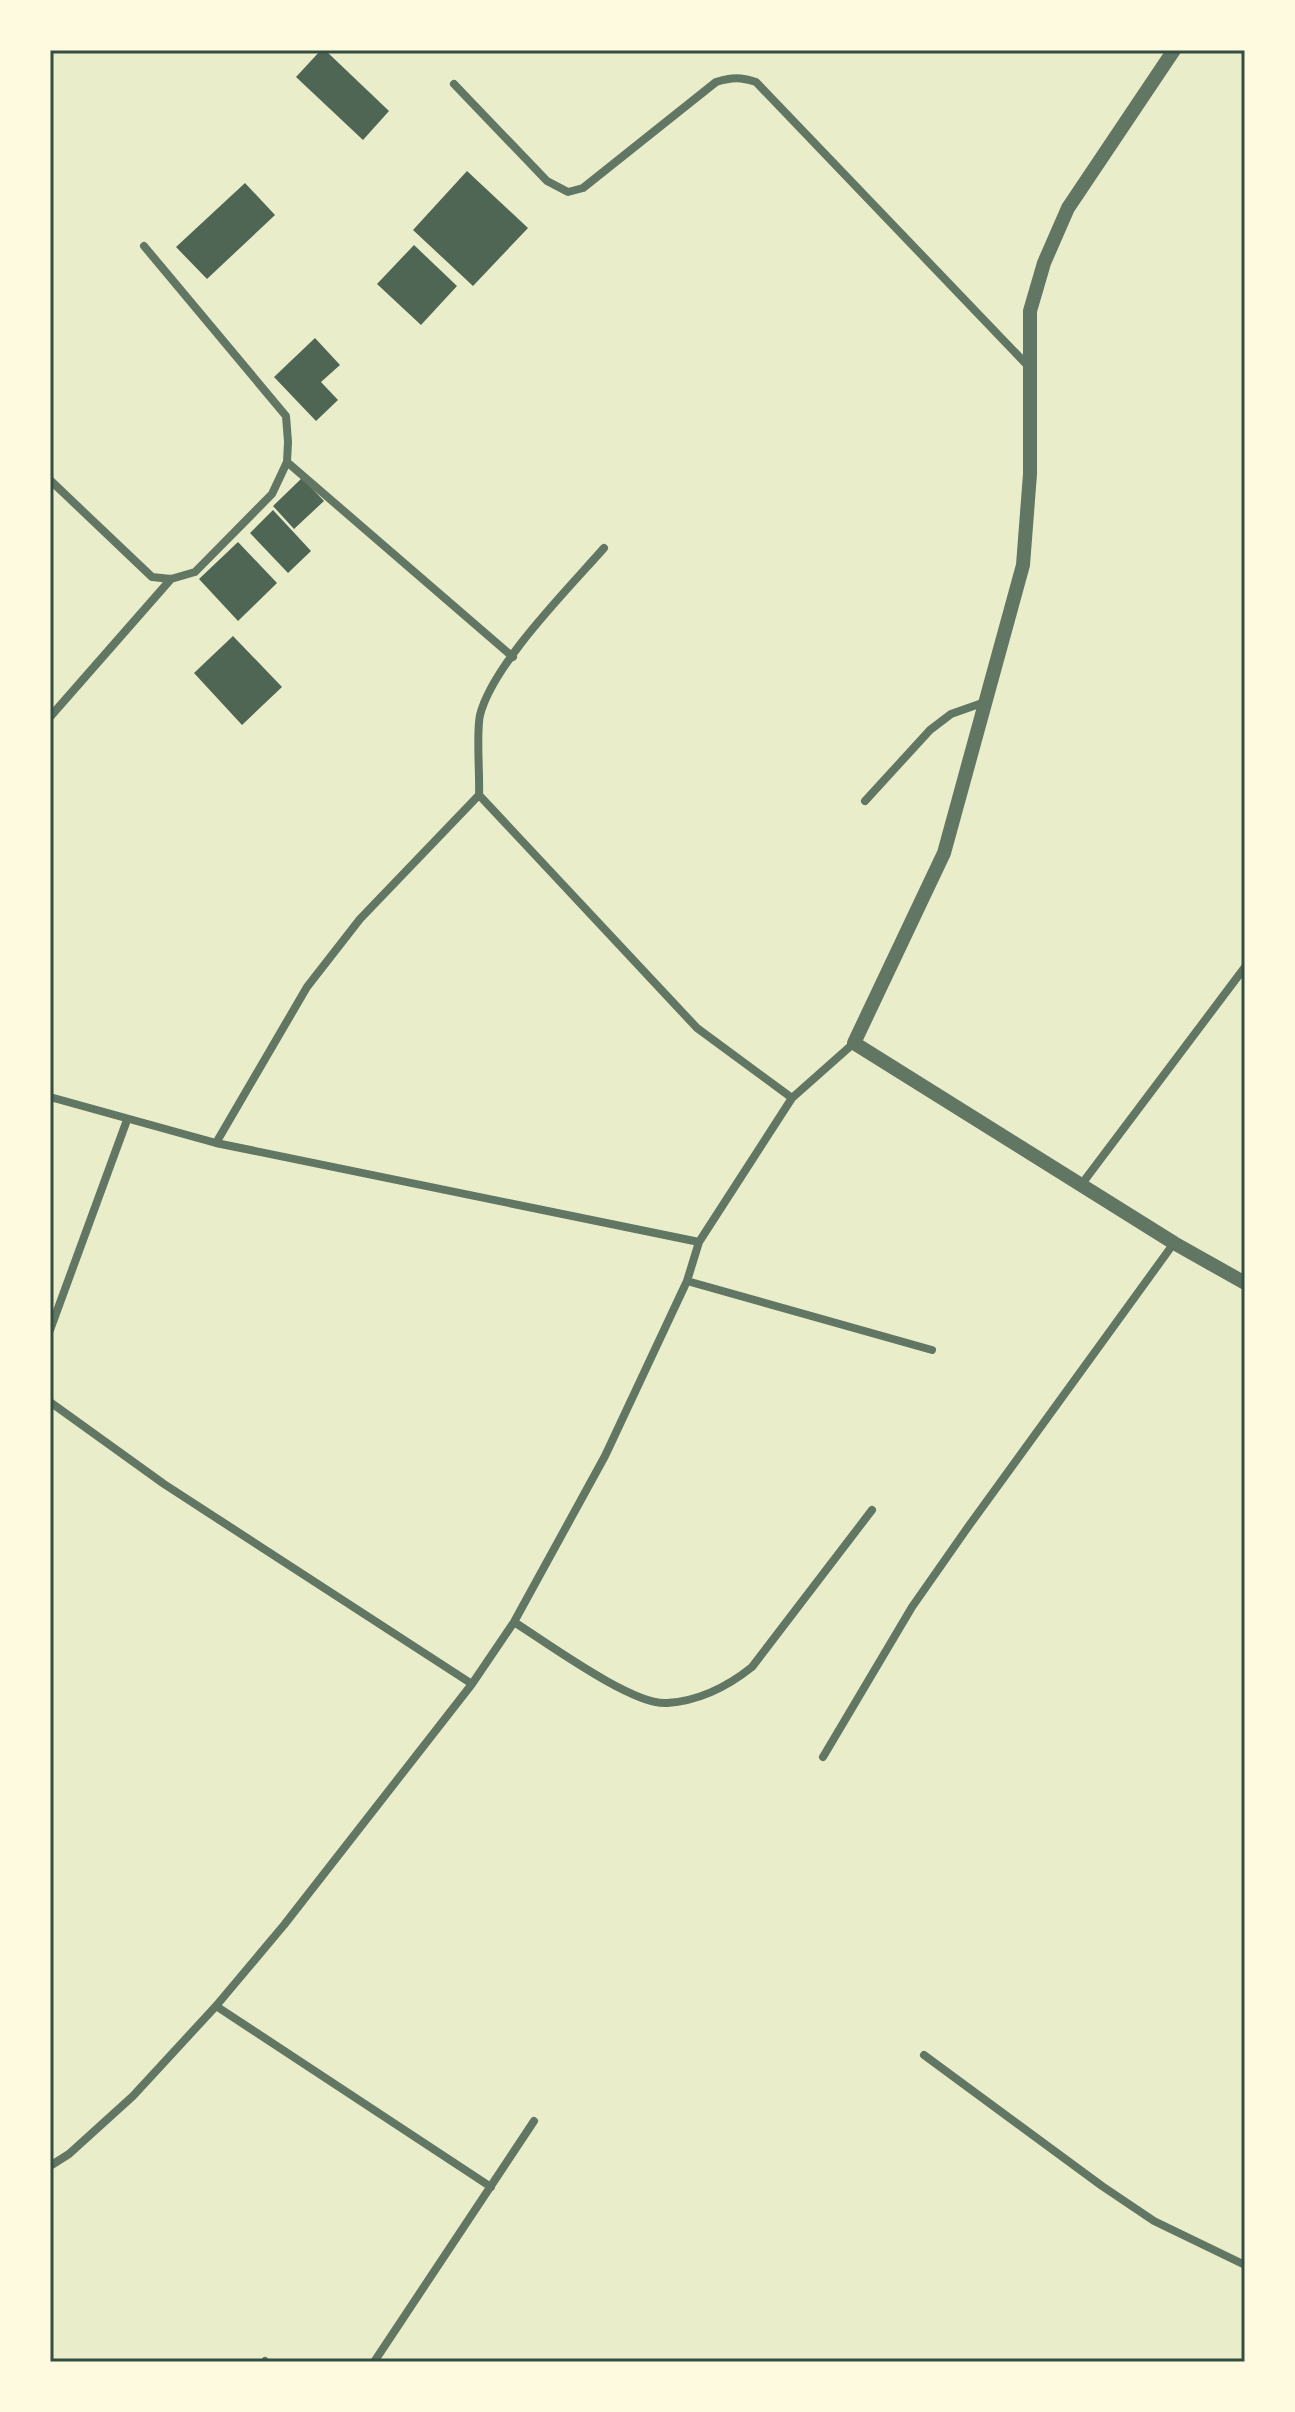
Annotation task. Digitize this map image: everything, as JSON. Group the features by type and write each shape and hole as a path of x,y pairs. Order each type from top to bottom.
{"street":[{"path":"50,2166 69,2154 133,2096 216,2006 284,1925 472,1684 514,1622 605,1456 687,1281 699,1242 792,1098 854,1043 944,853 1023,565 1030,474 1030,311 1044,263 1068,208 1174,50"},
{"path":"454,84 547,181 568,192 583,188 716,82 743,77 756,82 1030,369"},
{"path":"50,480 152,577 171,579 195,572 272,494 287,462 286,416 144,246"},
{"path":"287,462 513,657"},
{"path":"216,1143 307,987 360,919 479,795 480,716 496,679 535,627 604,548"},
{"path":"50,717 171,579"},
{"path":"865,801 930,730 951,714 985,702"},
{"path":"479,795 697,1028 792,1098"},
{"path":"1081,1185 1245,967"},
{"path":"854,1043 1174,1243 1245,1283"},
{"path":"50,1097 216,1143 699,1242"},
{"path":"50,1330 127,1120"},
{"path":"823,1757 912,1607 1174,1243"},
{"path":"687,1281 932,1350"},
{"path":"50,1402 164,1484 472,1684"},
{"path":"514,1622 630,1695 665,1704 700,1697 730,1685 752,1667 872,1510"},
{"path":"216,2006 491,2187"},
{"path":"924,2055 1154,2221 1245,2265"},
{"path":"374,2362 534,2121"}],"building":[{"path":"321,50 325,50 389,111 363,140 296,77"},
{"path":"467,171 528,228 473,286 413,230"},
{"path":"245,183 275,215 207,279 176,247"},
{"path":"414,245 457,286 421,325 377,284"},
{"path":"315,338 340,365 321,382 338,400 316,421 274,377"},
{"path":"302,478 324,501 294,529 273,506"},
{"path":"273,510 311,551 288,573 250,533"},
{"path":"238,542 277,583 238,621 199,579"},
{"path":"233,636 282,687 242,725 194,673"}]}
